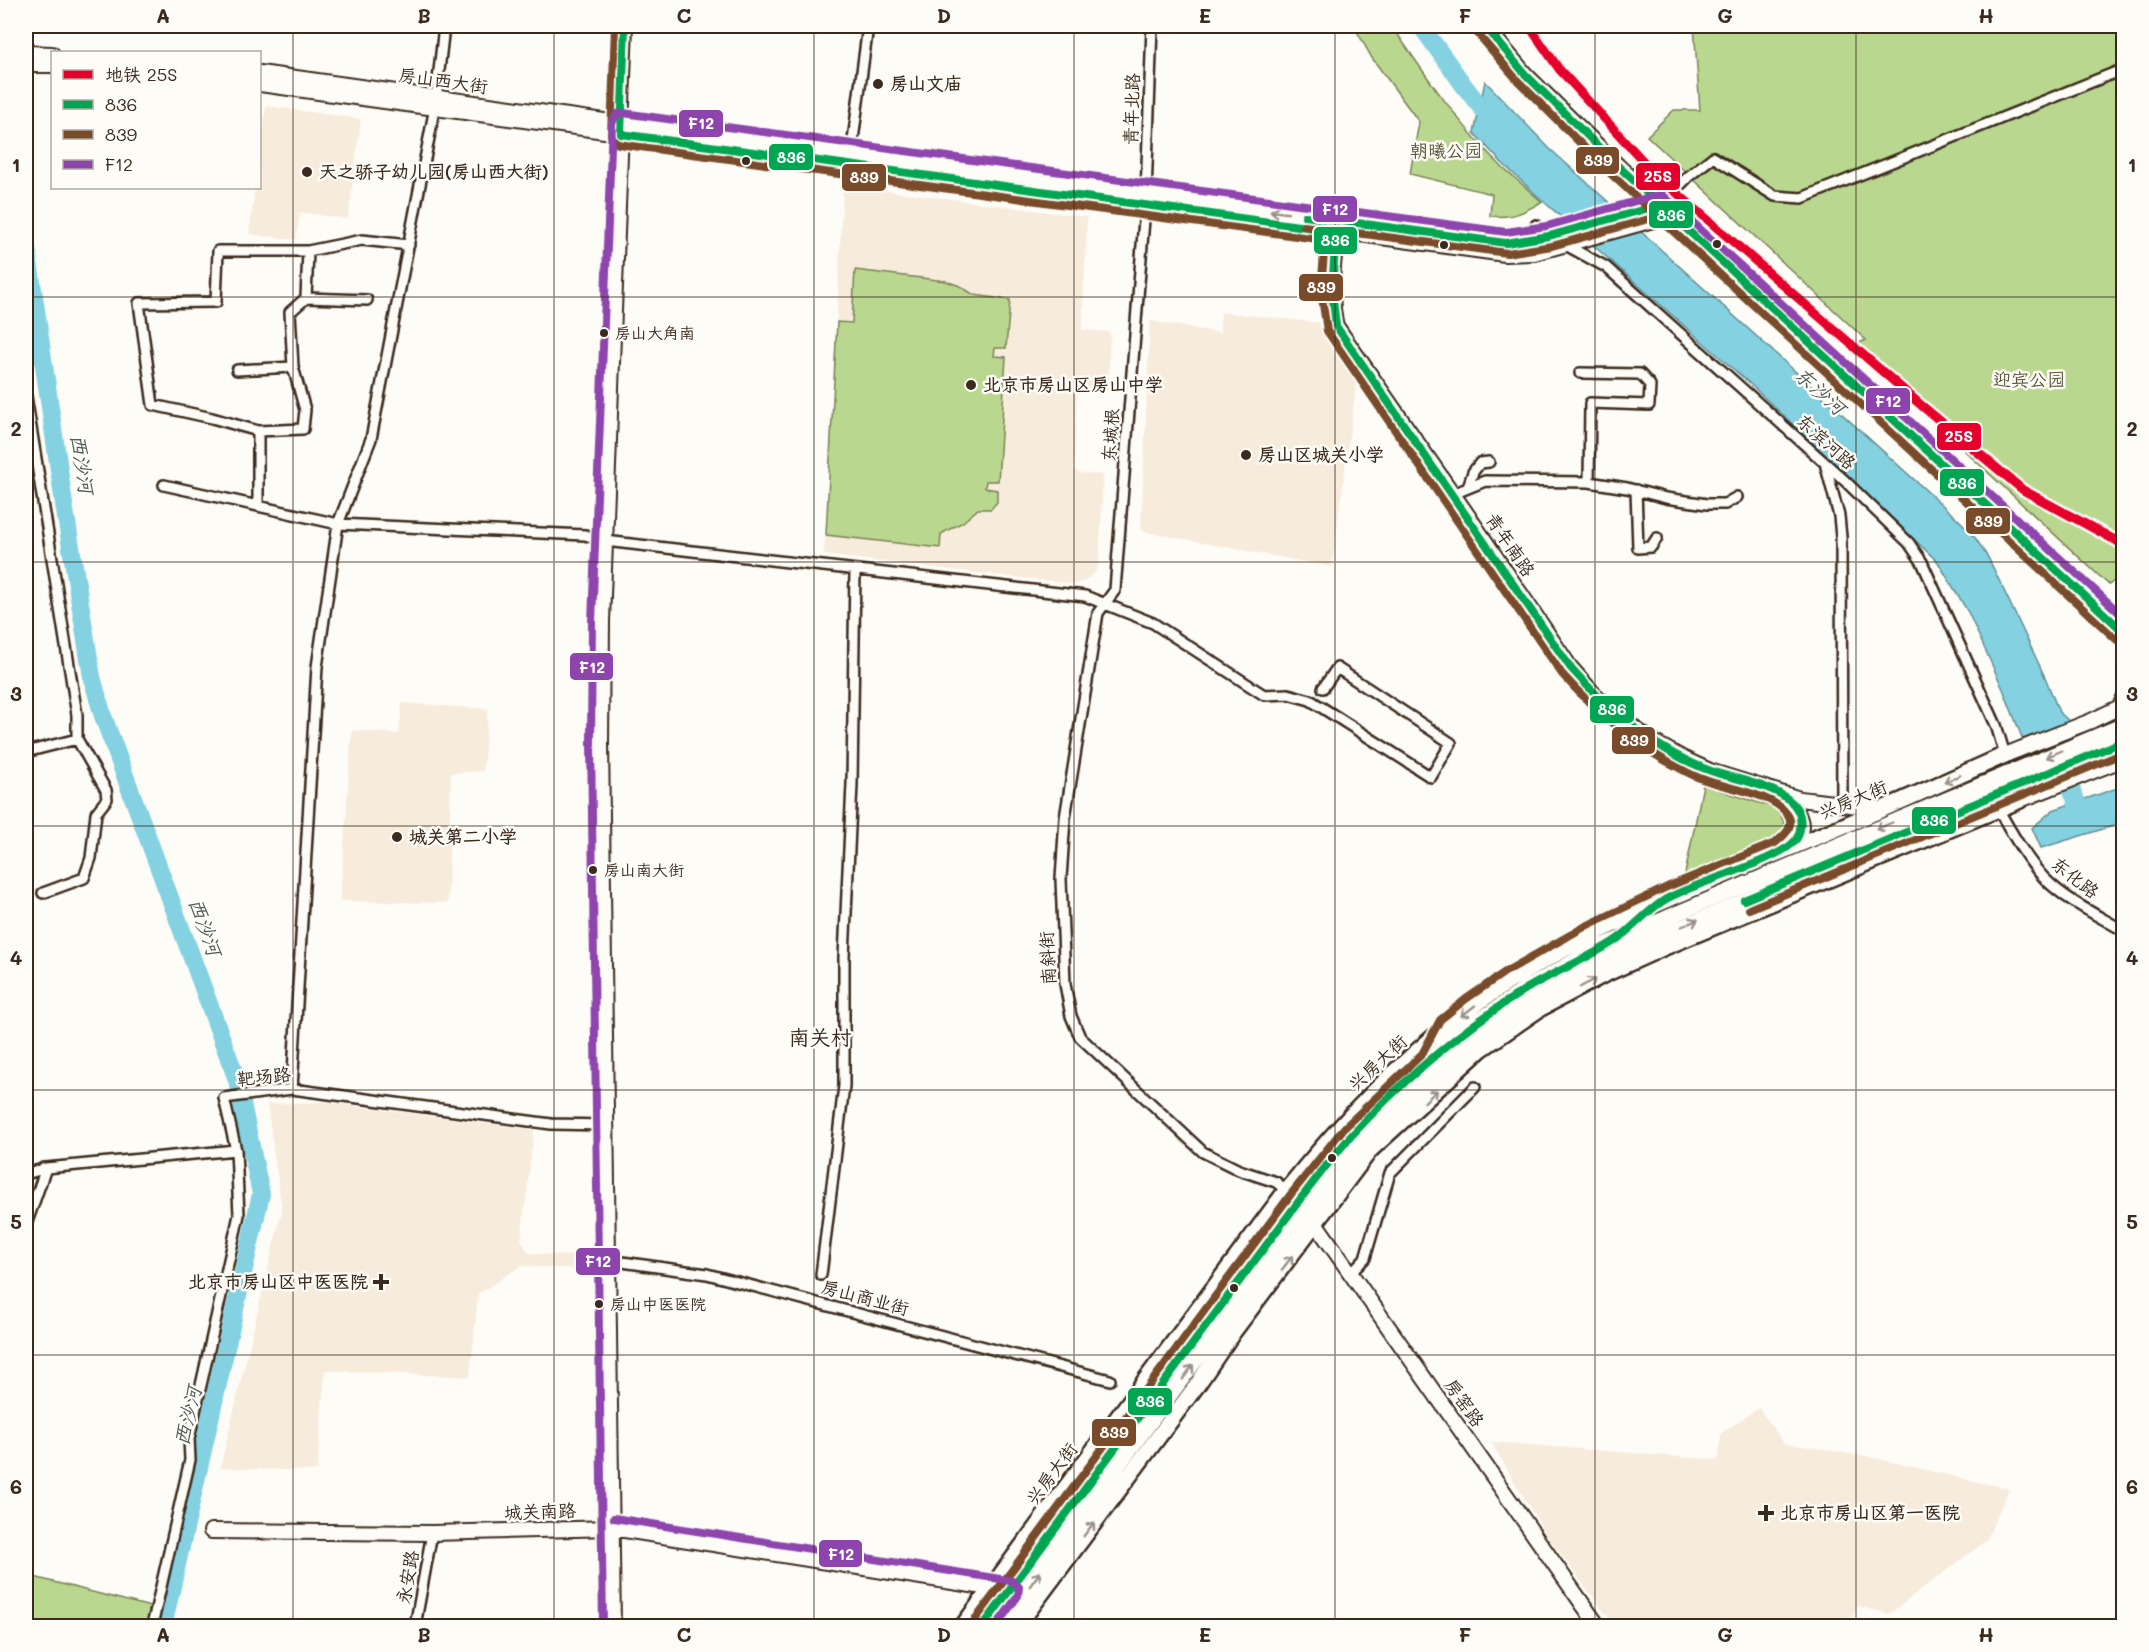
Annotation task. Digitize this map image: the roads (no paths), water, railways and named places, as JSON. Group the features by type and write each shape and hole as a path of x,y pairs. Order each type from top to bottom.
{"main road":[{"path":"613,1626 601,741 605,541 625,26"},
{"path":"1485,26 1525,74 1586,136 2124,632"},
{"path":"26,53 51,54"},
{"path":"26,53 51,65"},
{"name":"房山西大街","path":"261,73 436,103"},
{"name":"房山西大街","path":"261,84 436,103 621,128 850,166 1146,200 1337,226"},
{"path":"1337,226 1506,243 1574,235 1665,210"},
{"path":"1337,226 1505,254 1534,253 1564,244 1574,235"},
{"name":"青年南路","path":"1337,226 1332,299 1336,326 1453,494 1569,667 1592,692 1650,740 1710,771 1808,800 1883,809"},
{"path":"2005,755 2091,721 2122,702"},
{"path":"2102,739 2122,702"},
{"path":"1017,1626 1197,1385 1233,1332 1307,1211 1481,1049 1539,1009 1603,975 1675,942 1998,809 2013,786 2124,725"},
{"path":"2102,739 2124,741"},
{"name":"兴房大街","path":"963,1626 1315,1155 1357,1110 1448,1027 1510,981 1591,935 1665,900 1883,809 2005,755"},
{"path":"2013,786 2108,765 2124,759"},
{"name":"兴房大街","path":"982,1626 1392,1105 1431,1060 1466,1030 1527,988 1616,940 1938,803 2013,786"},
{"name":"兴房大街","path":"1392,1105 1470,1042 1532,1000 1598,963 2013,786"},
{"path":"1780,852 1797,838 1801,824 1798,810 1781,793"},
{"path":"1883,809 1938,803"},
{"path":"1847,856 1877,859"},
{"path":"1616,940 1665,900"},
{"path":"1431,1060 1448,1027"},
{"path":"1357,1110 1392,1105 1387,1135"},
{"name":"兴房大街","path":"1000,1626 1307,1211"},
{"name":"房窑路","path":"1307,1211 1598,1626"},
{"path":"1212,1339 1233,1332"},
{"name":"城关南路","path":"211,1531 432,1533 612,1528 1009,1591"}],"street":[{"path":"292,1089 317,667 338,524 371,439 436,103 444,26"},
{"path":"850,166 868,26"},
{"name":"青年北路","path":"1146,200 1152,26"},
{"path":"1665,210 1689,176 1713,157 1775,196 1802,198 2124,69"},
{"name":"东城根","path":"1105,603 1115,590 1146,200"},
{"name":"东滨河路","path":"1536,225 1564,244 1606,267 1825,463 1909,543 1923,562 1996,725 2005,755"},
{"path":"367,300 306,298 290,312 293,367 305,410 303,429 258,431 212,417 153,405 139,303 216,302 218,251 308,251 362,240 408,245"},
{"path":"306,298 308,251"},
{"path":"237,370 293,367"},
{"path":"1580,373 1640,374 1650,385 1650,405 1590,403 1589,482"},
{"path":"26,396 77,715 77,739 106,790 107,799 96,813 91,858 84,878 43,893"},
{"path":"258,431 258,506"},
{"path":"1468,487 1473,472 1480,463 1489,462"},
{"path":"1825,463 1839,516 1841,537 1842,805"},
{"path":"1453,494 1485,481 1589,482 1707,504 1725,504 1737,497"},
{"path":"164,485 338,524 585,535 605,541 1085,596 1153,623 1264,694 1288,694 1310,700 1431,777 1451,743 1337,668 1323,688"},
{"path":"1636,490 1638,548 1652,547 1657,538"},
{"path":"821,1275 844,1086 844,957 852,784 855,570"},
{"name":"南斜街","path":"1105,603 1098,613 1065,818 1061,879 1065,984 1071,1016 1080,1038 1203,1152 1239,1170 1276,1182 1307,1211"},
{"path":"34,750 77,739"},
{"name":"东化路","path":"1998,809 2030,861 2046,879 2072,900 2124,931"},
{"path":"1351,1273 1365,1258 1390,1173 1475,1087"},
{"name":"靶场路","path":"152,1626 190,1460 189,1438 239,1215 236,1150 224,1098 292,1089 551,1124 606,1125"},
{"path":"26,1169 236,1150"},
{"path":"26,1174 46,1168"},
{"path":"26,1225 46,1168"},
{"name":"房山商业街","path":"608,1260 707,1274 1110,1380"},
{"name":"永安路","path":"415,1626 432,1533"}],"water":[{"path":"1485,81 1549,148 1962,523 1989,559 2045,677 2059,712 2069,721 2023,740 1968,612 1938,562 1748,382 1501,162 1474,133"},
{"path":"2123,786 2123,823 2041,848 2032,828 2053,810"}],"waterway":[{"name":"东沙河","path":"1421,26 1495,125"},
{"name":"西沙河","path":"26,241 92,677 103,716 237,1080 261,1194 163,1626"},
{"name":"东沙河","path":"2035,708 2083,816 2124,803"}],"metro line":[{"name":"25S","path":"1529,26 1559,69 1654,173 1921,405 2023,490 2124,545"}],"place":[{"name":"房山文庙","path":"878,84"},
{"name":"天之骄子幼儿园(房山西大街)","path":"307,172"},
{"name":"房山大角南","path":"604,333"},
{"name":"北京市房山区房山中学","path":"971,385"},
{"name":"房山区城关小学","path":"1246,455"},
{"name":"城关第二小学","path":"397,837"},
{"name":"房山南大街","path":"593,870"},
{"name":"北京市房山区中医医院","path":"381,1282"},
{"name":"房山中医医院","path":"599,1304"},
{"name":"北京市房山区第一医院","path":"1766,1513"}],"district":[{"name":"南关村","path":"820,1038"}],"park label":[{"name":"朝曦公园","path":"1446,151"},
{"name":"迎宾公园","path":"2029,380"}]}
